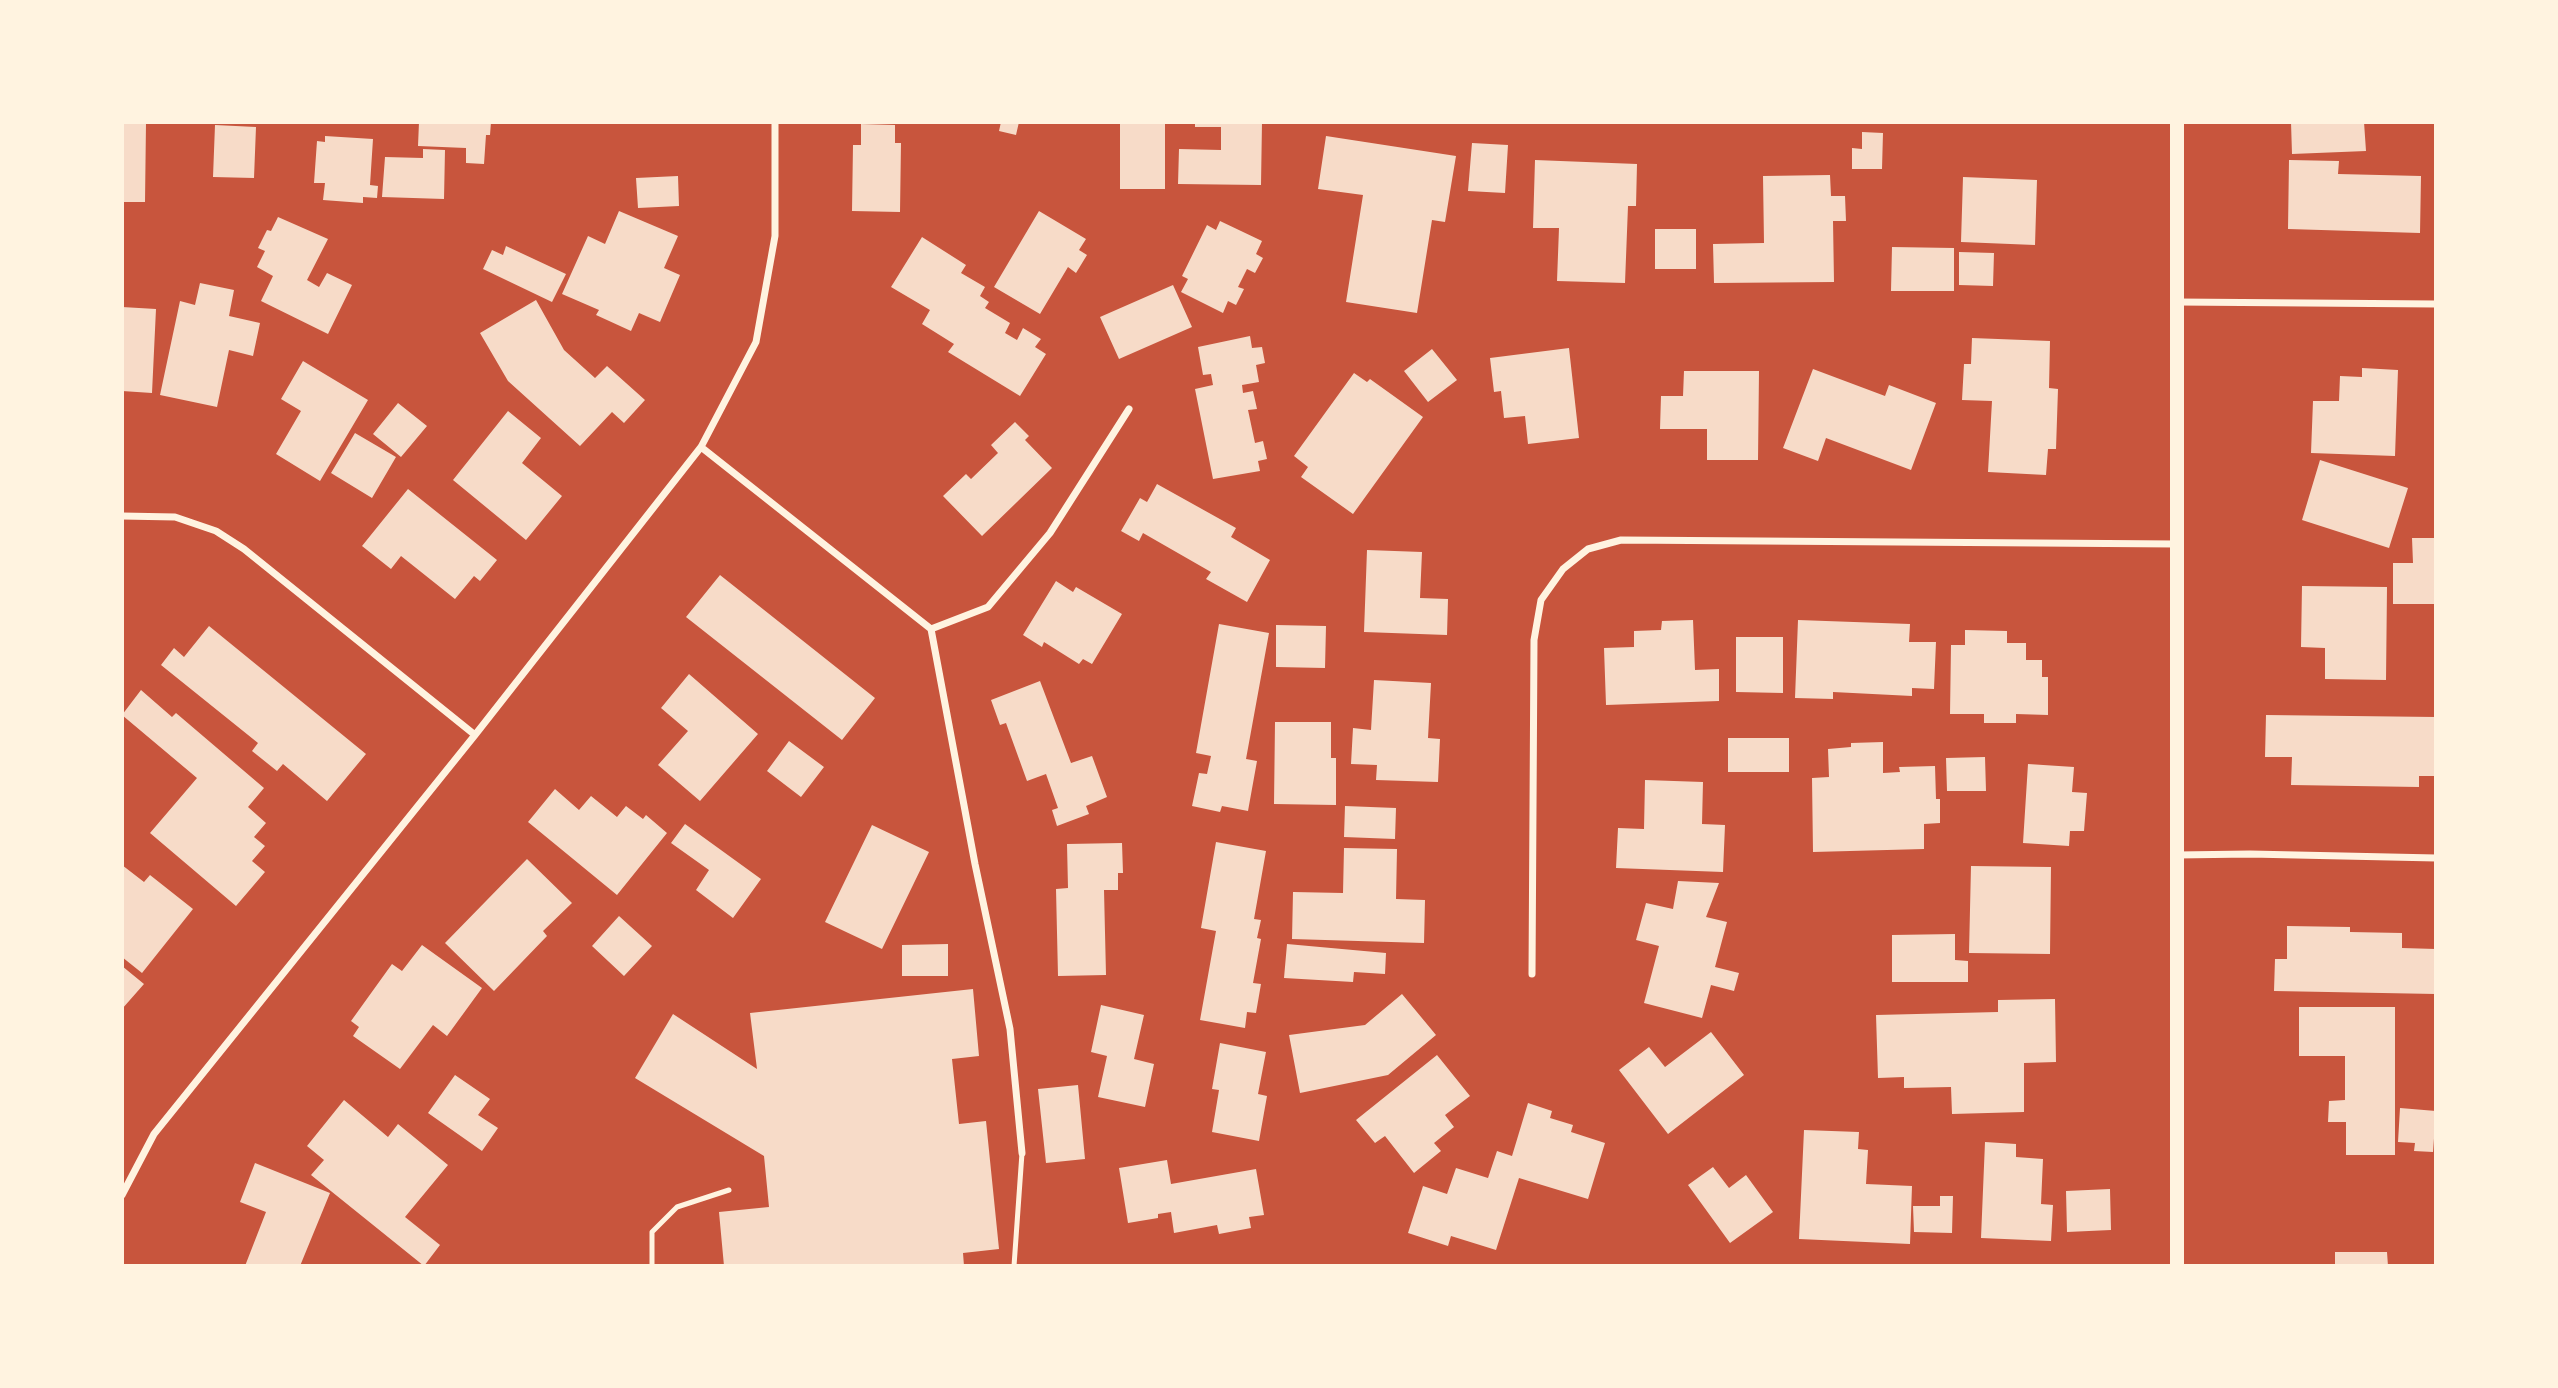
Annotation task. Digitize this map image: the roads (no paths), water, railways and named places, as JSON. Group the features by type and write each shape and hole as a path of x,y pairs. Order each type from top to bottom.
{"main road":[{"path":"2177,122 2177,1265"}],"street":[{"path":"122,1195 154,1135 475,735 701,447 756,342 775,236 775,122"},
{"path":"2177,302 2435,304"},
{"path":"931,629 988,607 1050,533 1129,409"},
{"path":"701,447 931,629 1010,1029 1022,1153"},
{"path":"122,516 176,517 215,531 244,549 475,735"},
{"path":"1532,974 1534,640 1541,600 1563,569 1588,548 1621,540 2177,544"},
{"path":"2177,855 2435,858"}],"lane":[{"path":"1014,1265 1022,1153"},
{"path":"652,1265 652,1232 677,1208 729,1190"}]}
